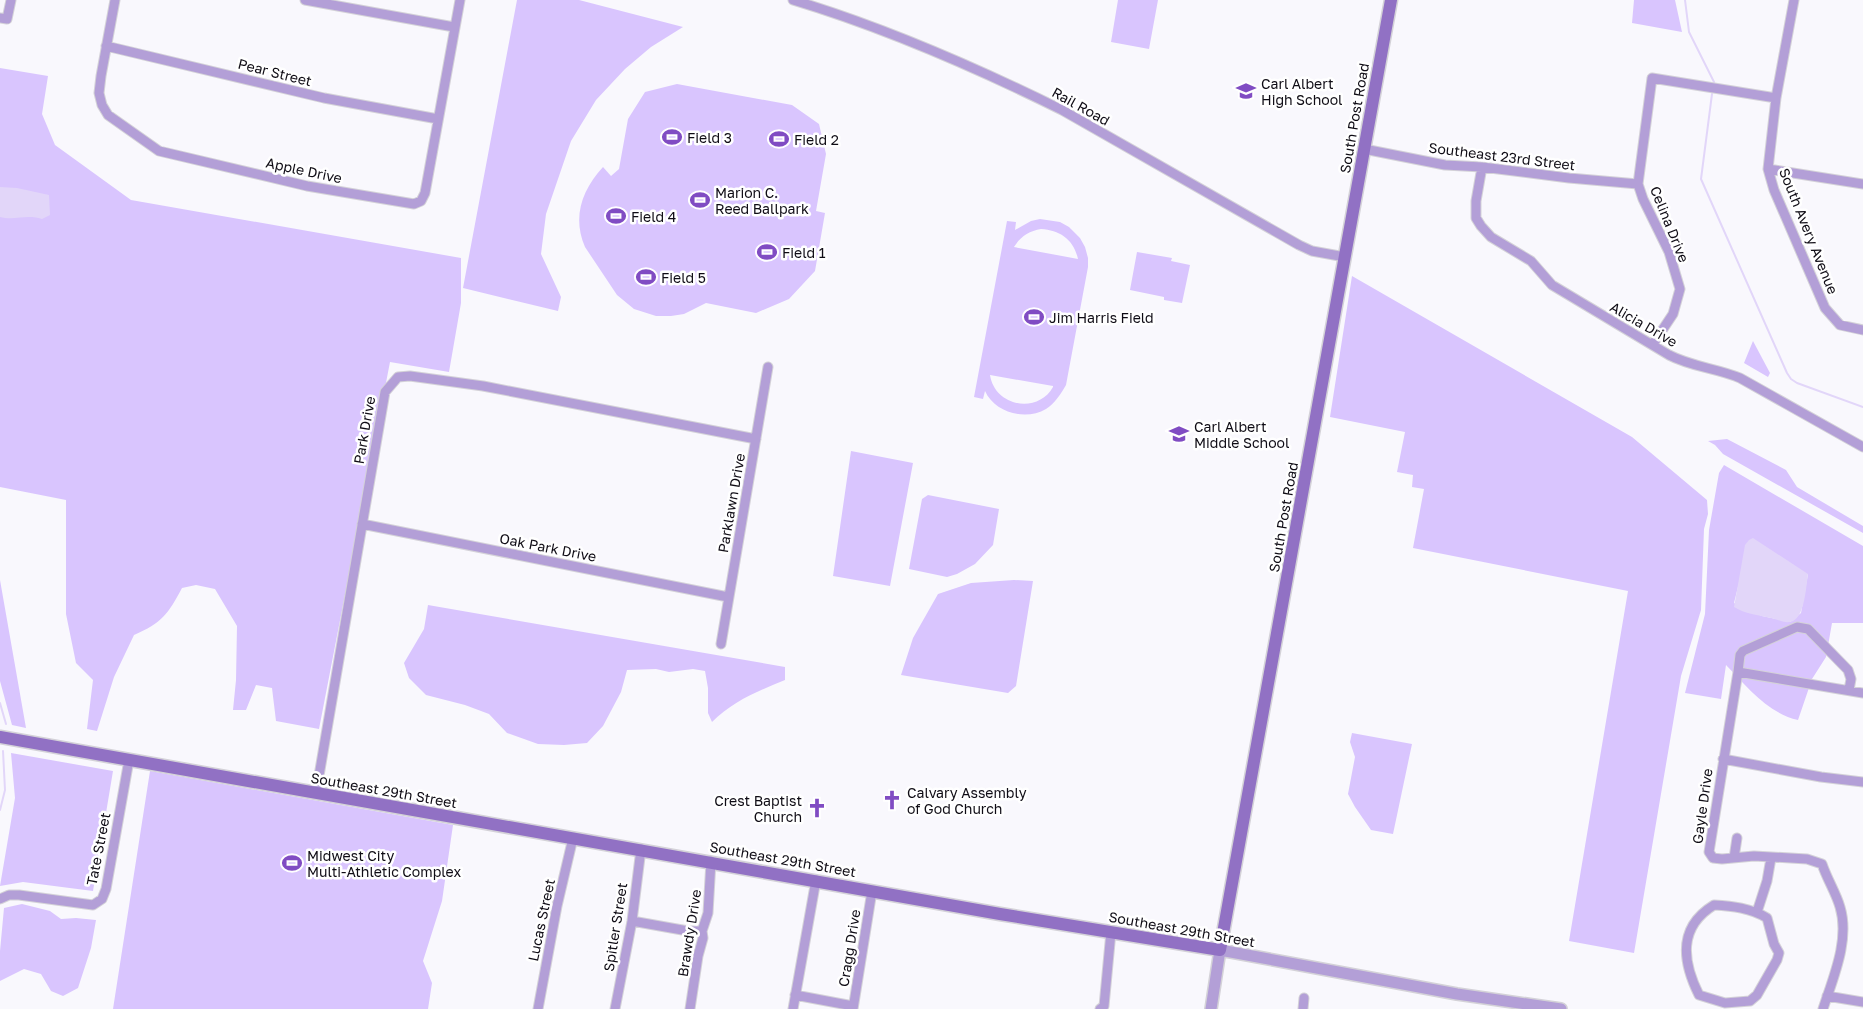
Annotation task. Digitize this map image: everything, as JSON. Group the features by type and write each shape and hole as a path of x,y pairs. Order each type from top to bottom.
{"main road":[{"name":"South Post Road","path":"1220,950 1391,0"},
{"name":"Southeast 29th Street","path":"0,736 872,891 1220,950"}],"street":[{"path":"4,18 11,0"},
{"name":"Apple Drive","path":"115,0 99,93 102,105 108,115 159,150 286,182 414,204 421,201 425,193 460,0"},
{"path":"306,0 454,27"},
{"name":"Rail Road","path":"792,0 862,22 1022,90 1062,110 1299,245 1312,251 1345,257"},
{"name":"South Avery Avenue","path":"1794,0 1776,98 1768,170 1774,190 1825,308 1840,325 1863,330"},
{"name":"Pear Street","path":"106,46 324,98 438,119"},
{"name":"Celina Drive","path":"1653,344 1673,314 1680,289 1669,252 1643,199 1638,184 1652,78 1776,98"},
{"name":"Southeast 23rd Street","path":"1364,149 1445,165 1482,167 1569,178 1638,184"},
{"name":"Alicia Drive","path":"1482,167 1476,201 1476,218 1480,226 1491,237 1531,261 1552,284 1684,363 1724,372 1740,378 1863,447"},
{"path":"1768,170 1863,184"},
{"name":"Parklawn Drive","path":"721,644 768,367"},
{"name":"Park Drive","path":"316,793 385,392 398,377 410,376 483,386 756,439"},
{"name":"Oak Park Drive","path":"362,524 728,597"},
{"name":"Gayle Drive","path":"1823,1009 1839,958 1843,930 1840,908 1822,864 1807,859 1754,856 1722,859 1713,858 1709,852 1740,655 1743,651 1797,628 1808,629 1848,670 1850,690"},
{"path":"1738,672 1863,693"},
{"name":"Gayle Drive","path":"1723,759 1821,777 1863,782"},
{"name":"Tate Street","path":"0,899 9,895 19,895 94,905 102,899 106,889 129,760"},
{"name":"Lucas Street","path":"538,1009 557,906 573,838"},
{"path":"1734,858 1737,838"},
{"name":"Spitler Street","path":"615,1009 632,922 642,849"},
{"path":"1757,912 1767,881 1770,858"},
{"name":"Brawdy Drive","path":"690,1009 693,1000 698,956 703,938 702,931 708,913 711,861"},
{"path":"793,1009 816,880"},
{"name":"Cragg Drive","path":"853,1007 872,891"},
{"path":"1714,905 1757,912 1767,918 1774,944 1779,953 1778,960 1757,995 1750,1001 1724,1006 1699,995 1686,956 1685,943 1692,927 1704,911 1714,905"},
{"path":"632,922 688,931 702,931"},
{"path":"1100,1009 1104,1006 1111,932"},
{"name":"South Post Road","path":"1211,1009 1220,950"},
{"name":"Southeast 29th Street","path":"1220,950 1457,994 1560,1009"},
{"path":"795,995 853,1007"},
{"path":"1828,996 1863,1002"},
{"path":"1303,1009 1304,998"}],"shaded area":[{"path":"517,0 579,0 683,27 651,47 625,69 596,100 571,141 546,214 541,254 561,297 558,311 463,288"},
{"path":"1118,0 1158,0 1149,49 1111,42"},
{"path":"1634,0 1675,0 1682,32 1632,23"},
{"path":"0,68 48,76 42,114 55,145 131,200 461,258 461,303 449,372 390,362 319,729 276,721 272,688 256,685 246,710 233,710 236,680 237,626 215,589 196,585 182,588 173,605 158,622 134,635 114,677 97,731 87,729 93,680 76,663 66,614 66,500 0,487"},
{"name":"Marion C. Reed Ballpark","path":"677,84 792,105 819,124 826,154 816,211 825,213 815,271 789,299 756,313 706,303 684,314 656,316 634,309 617,295 585,247 581,236 579,215 581,204 590,185 603,167 611,176 619,169 628,119 645,92"},
{"path":"0,187 17,188 49,195 50,215 42,219 0,217"},
{"name":"Jim Harris Field","path":"1040,219 1060,222 1069,227 1080,238 1085,247 1088,267 1066,385 1046,409 1038,413 1021,414 1003,410 990,399 985,391 983,399 974,397 1007,221 1016,222 1015,230 1031,221","holes":["1041,229 1054,231 1070,241 1078,259 1014,247 1025,235","990,375 1053,386 1053,387 1046,396 1038,401 1028,404 1018,403 1008,400 1000,394 994,386"]},
{"path":"1137,252 1172,258 1171,261 1190,265 1182,303 1130,290"},
{"path":"1352,276 1632,437 1707,500 1708,514 1704,529 1701,610 1681,676 1634,953 1569,941 1628,591 1413,548 1424,489 1412,487 1413,475 1397,472 1405,432 1330,417"},
{"path":"1753,341 1770,373 1768,377 1744,363"},
{"path":"1727,439 1786,470 1797,487 1863,526 1863,533 1723,454 1715,445 1708,441"},
{"path":"851,451 913,463 890,586 833,576"},
{"path":"1724,465 1863,546 1863,623 1832,623 1826,657 1812,679 1798,720 1777,712 1750,690 1726,665 1721,699 1685,693 1705,614 1709,530 1719,473","holes":["1808,574 1801,613 1790,622 1762,616 1734,603 1738,587"]},
{"path":"928,495 999,509 993,545 975,564 947,577 909,569 922,499"},
{"path":"1753,538 1808,574 1804,602 1795,620 1790,622 1782,621 1747,613 1734,607 1745,545"},
{"path":"0,580 26,728 12,725 0,681"},
{"path":"1014,580 1033,581 1016,686 1008,693 901,675 913,638 938,594 971,583"},
{"path":"428,605 785,667 785,680 737,702 712,722 708,713 708,688 705,671 693,669 669,672 656,669 627,670 621,692 603,726 587,743 564,745 538,744 507,733 489,714 465,705 426,695 409,678 404,663 424,629"},
{"path":"1352,733 1412,744 1393,834 1371,830 1348,794 1355,757 1350,742"},
{"path":"11,753 113,771 93,891 23,882 0,886 15,798"},
{"name":"Midwest City Multi-Athletic Complex","path":"150,771 453,825 442,901 423,961 432,983 428,1009 113,1009"},
{"path":"22,904 50,911 61,919 96,920 91,948 78,988 63,996 51,991 41,974 24,969 0,981 0,951 4,908"}],"waterway":[{"path":"1685,0 1689,32 1714,82"},
{"path":"1712,94 1701,179 1787,373 1797,383 1863,407"},
{"path":"0,703 6,724"},
{"path":"0,810 5,790 3,751"}],"place":[{"name":"Carl Albert High School","path":"1246,91"},
{"name":"Field 3","path":"672,137"},
{"name":"Field 2","path":"779,139"},
{"name":"Marion C. Reed Ballpark","path":"700,200"},
{"name":"Field 4","path":"616,216"},
{"name":"Field 1","path":"767,252"},
{"name":"Field 5","path":"646,277"},
{"name":"Jim Harris Field","path":"1034,317"},
{"name":"Carl Albert Middle School","path":"1179,434"},
{"name":"Calvary Assembly of God Church","path":"892,800"},
{"name":"Crest Baptist Church","path":"817,808"},
{"name":"Midwest City Multi-Athletic Complex","path":"292,863"}]}
